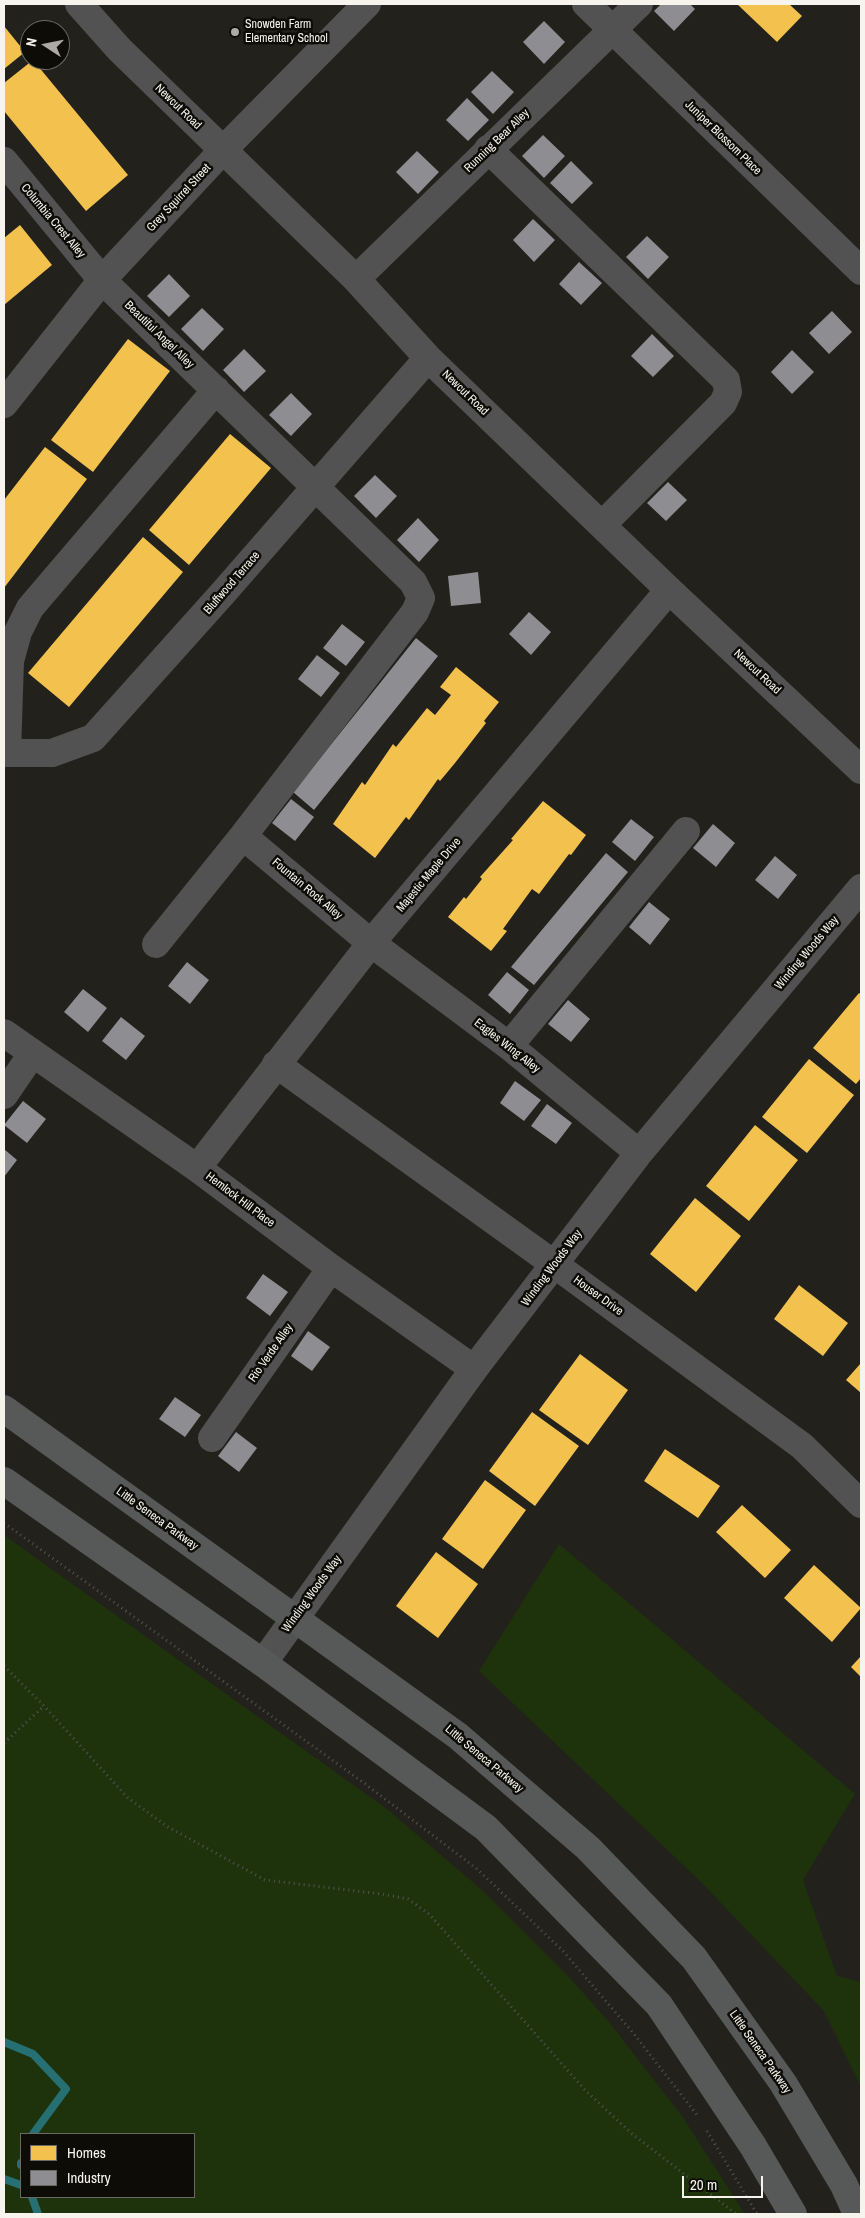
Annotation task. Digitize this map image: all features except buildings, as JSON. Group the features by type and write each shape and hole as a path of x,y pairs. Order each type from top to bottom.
{"main road":[{"name":"Little Seneca Parkway","path":"4,1409 458,1736 588,1848 694,1958 783,2084 844,2185 857,2214"},
{"path":"4,1480 263,1663 486,1828 658,2006 753,2146 793,2214"}],"street":[{"name":"Newcut Road","path":"80,4 119,49 356,279 428,358 861,770"},
{"name":"Grey Squirrel Street","path":"4,404 102,280 223,150 367,4"},
{"name":"Juniper Blossom Place","path":"586,4 861,271"},
{"name":"Running Bear Alley","path":"356,279 639,4"},
{"path":"488,149 726,380 728,392 723,403 602,525"},
{"name":"Columbia Crest Alley","path":"7,172 102,280"},
{"name":"Beautiful Angel Alley","path":"102,280 413,582 421,598 415,612 243,836"},
{"name":"Bluffwood Terrace","path":"5,753 52,753 93,738 428,358"},
{"path":"5,753 10,661 18,632 30,608 216,390"},
{"name":"Majestic Maple Drive","path":"197,1168 372,943 670,590"},
{"path":"508,1046 686,831"},
{"path":"156,944 243,836"},
{"name":"Fountain Rock Alley","path":"243,836 372,943"},
{"name":"Winding Woods Way","path":"263,1663 474,1370 639,1153 861,888"},
{"name":"Eagles Wing Alley","path":"372,943 508,1046 639,1153"},
{"name":"Hemlock Hill Place","path":"4,1034 197,1168 331,1268 474,1370"},
{"path":"4,1094 32,1054"},
{"name":"Houser Drive","path":"276,1064 554,1264 802,1446 861,1504"},
{"name":"Rio Verde Alley","path":"212,1438 331,1268"}],"path":[{"path":"4,1523 364,1783 477,1869 563,1951 634,2034 700,2120"},
{"path":"4,1666 44,1706 128,1798 168,1828 265,1880 382,1894 408,1900 429,1914 586,2091 632,2133 736,2214"},
{"path":"4,1743 44,1706"},
{"path":"705,2128 757,2214"}],"green space":[{"path":"4,1535 387,1809 482,1890 569,1977 609,2022 682,2116 745,2214 4,2214"},
{"path":"559,1544 855,1794 803,1880 837,1976 861,1982 861,2087 824,2011 701,1882 479,1671"}],"waterway":[{"path":"4,2042 33,2054 66,2089 34,2133"},
{"path":"4,2179 20,2185"},
{"path":"32,2198 38,2214"}],"place":[{"name":"Snowden Farm Elementary School","path":"235,32"}]}
